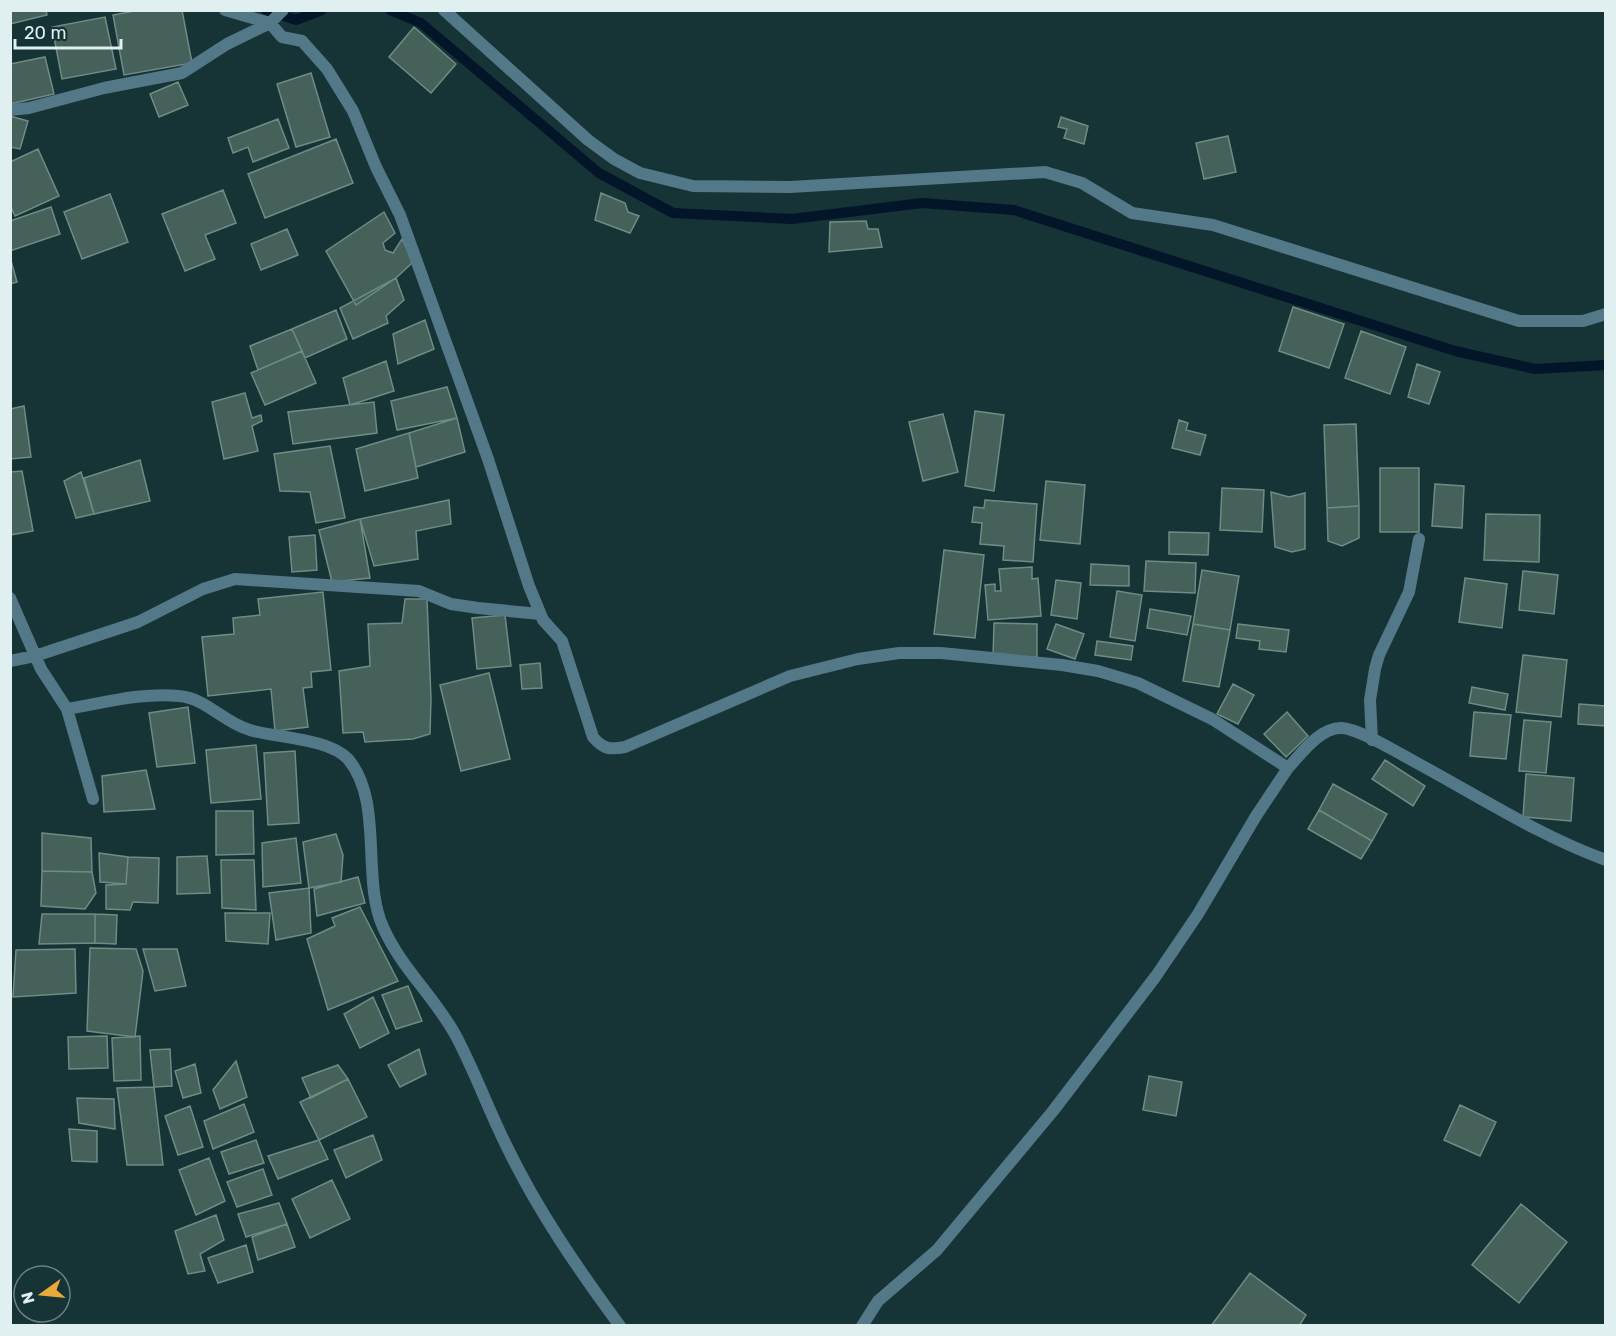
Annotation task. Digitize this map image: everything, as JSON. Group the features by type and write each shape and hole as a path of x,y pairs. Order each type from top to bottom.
{"street":[{"path":"225,10 272,22 282,37 302,40 327,69 353,111 376,167 400,215 488,459 540,614 562,641 593,736 609,749 625,747 790,676 858,659 899,653 941,653 1062,665 1098,671 1127,680 1212,719 1288,768"},
{"path":"10,110 29,108 104,88 182,73 227,44 272,22 283,10"},
{"path":"444,10 588,140 614,159 660,180 693,186 790,187 1045,172 1082,183 1132,213 1213,225 1519,321 1583,321 1605,314"},
{"path":"1372,740 1370,700 1375,669 1379,655 1409,592 1419,539"},
{"path":"10,660 35,656 138,622 203,589 235,579 419,591 451,604 540,614"},
{"path":"10,598 35,656 67,709 93,799"},
{"path":"67,709 158,694 182,696 202,703 241,728 319,744 347,758 361,784 366,807 374,894 383,927 403,964 433,1001 456,1036 507,1148 547,1220 620,1326"},
{"path":"862,1326 878,1301 937,1250 1053,1111 1122,1021 1198,914 1256,816 1288,768 1314,740 1326,732 1345,729 1372,740 1553,837 1605,860"}],"building":[{"path":"10,10 46,10 47,15 10,24"},
{"path":"139,10 182,10 192,63 124,75 113,15"},
{"path":"105,17 116,69 62,79 52,27"},
{"path":"414,27 456,64 431,93 389,57"},
{"path":"45,57 54,94 10,104 10,64"},
{"path":"311,73 330,137 296,147 277,84"},
{"path":"178,82 188,105 159,117 150,94"},
{"path":"10,116 28,121 20,149 10,147"},
{"path":"1061,117 1088,126 1084,144 1064,138 1067,129 1058,127"},
{"path":"278,119 289,148 253,162 248,147 233,153 228,138"},
{"path":"1228,136 1236,172 1204,179 1196,143"},
{"path":"336,139 353,183 265,218 248,174"},
{"path":"38,149 59,196 15,216 10,205 10,162"},
{"path":"223,190 236,223 205,235 215,259 185,271 162,214"},
{"path":"601,193 625,203 628,212 639,216 630,233 595,220"},
{"path":"110,194 128,242 82,259 64,212"},
{"path":"51,207 60,234 10,251 10,221"},
{"path":"384,212 395,233 383,243 385,250 393,253 402,239 413,262 396,278 356,305 326,251"},
{"path":"866,221 868,229 878,229 882,247 829,252 830,222"},
{"path":"287,229 298,255 261,270 251,244"},
{"path":"10,257 17,282 10,284"},
{"path":"396,278 404,300 386,316 388,323 353,339 340,308"},
{"path":"1293,307 1344,324 1329,368 1279,351"},
{"path":"336,310 347,339 305,358 292,329"},
{"path":"425,320 434,349 398,364 393,334"},
{"path":"292,329 302,351 258,370 250,346"},
{"path":"1361,331 1406,347 1390,394 1345,378"},
{"path":"302,351 316,383 265,405 251,373"},
{"path":"386,361 394,391 350,405 343,378"},
{"path":"1417,364 1440,372 1429,404 1408,397"},
{"path":"447,387 457,418 397,430 391,401"},
{"path":"245,393 252,418 261,415 262,421 252,426 258,451 224,459 212,402"},
{"path":"374,402 377,433 293,444 288,412"},
{"path":"24,406 31,457 10,459 10,409"},
{"path":"975,411 1004,415 994,491 965,486"},
{"path":"943,414 958,472 923,481 909,422"},
{"path":"457,418 465,452 416,467 409,433"},
{"path":"1179,420 1188,423 1186,430 1206,435 1200,455 1172,448"},
{"path":"1356,424 1359,506 1327,508 1324,425"},
{"path":"409,433 418,478 365,491 356,449"},
{"path":"330,446 345,518 316,523 310,492 280,491 274,454"},
{"path":"140,460 150,501 94,514 84,478"},
{"path":"1380,468 1419,468 1419,532 1380,532"},
{"path":"22,471 33,531 10,535 10,472"},
{"path":"81,472 94,514 76,518 64,481"},
{"path":"1046,481 1085,485 1080,544 1040,540"},
{"path":"1435,484 1464,486 1462,528 1432,526"},
{"path":"1222,488 1264,490 1262,532 1220,530"},
{"path":"1271,492 1289,497 1305,493 1305,549 1292,552 1275,547"},
{"path":"449,500 451,524 416,531 418,559 374,566 360,519"},
{"path":"985,500 1037,504 1033,562 1003,560 1004,546 980,544 982,523 972,522 974,507 984,508"},
{"path":"1359,506 1359,538 1342,546 1328,541 1327,508"},
{"path":"1486,514 1540,515 1539,562 1484,560"},
{"path":"360,519 370,578 332,582 319,530"},
{"path":"1169,532 1209,533 1208,555 1169,554"},
{"path":"315,535 317,570 292,572 289,537"},
{"path":"944,550 984,555 975,638 934,634"},
{"path":"1146,561 1196,563 1195,593 1144,591"},
{"path":"1091,564 1129,566 1129,586 1090,585"},
{"path":"1032,567 1032,579 1038,578 1041,616 988,620 985,585 995,584 995,591 1001,591 999,569"},
{"path":"1202,570 1239,576 1230,630 1193,624"},
{"path":"1523,571 1558,575 1554,614 1519,610"},
{"path":"1465,578 1507,584 1502,628 1459,622"},
{"path":"1056,580 1081,583 1077,619 1051,615"},
{"path":"1117,591 1142,595 1135,641 1110,637"},
{"path":"323,592 331,670 311,672 312,687 303,688 308,727 275,731 271,689 208,696 202,637 234,634 233,618 260,615 258,599"},
{"path":"405,599 427,599 430,734 413,739 365,742 363,732 343,733 339,671 370,666 368,624 402,623"},
{"path":"1150,609 1191,616 1187,635 1147,628"},
{"path":"505,615 511,666 477,669 472,618"},
{"path":"994,623 1037,624 1037,657 993,657"},
{"path":"1056,624 1084,634 1075,659 1047,649"},
{"path":"1193,624 1230,630 1219,687 1183,681"},
{"path":"1238,624 1289,630 1286,652 1259,649 1260,641 1236,638"},
{"path":"1097,641 1133,646 1131,660 1095,655"},
{"path":"1523,655 1567,660 1561,717 1516,712"},
{"path":"540,663 542,688 522,689 520,665"},
{"path":"489,673 510,759 461,771 440,685"},
{"path":"1233,684 1254,695 1238,724 1217,714"},
{"path":"1472,687 1508,694 1505,710 1469,703"},
{"path":"1579,704 1606,706 1606,726 1578,724"},
{"path":"188,707 195,763 157,767 149,713"},
{"path":"1287,712 1308,736 1286,757 1264,734"},
{"path":"1474,712 1511,715 1506,759 1470,756"},
{"path":"1524,720 1551,722 1546,773 1519,771"},
{"path":"256,745 261,799 211,803 206,750"},
{"path":"295,751 299,823 268,825 264,753"},
{"path":"1385,760 1425,786 1413,806 1372,779"},
{"path":"146,770 155,809 104,812 102,776"},
{"path":"1526,774 1574,778 1571,821 1523,817"},
{"path":"1333,784 1387,814 1372,841 1319,810"},
{"path":"1319,810 1372,841 1361,859 1308,829"},
{"path":"216,811 253,811 254,854 216,855"},
{"path":"42,833 91,838 92,872 42,871"},
{"path":"336,834 343,855 341,882 309,888 303,842"},
{"path":"296,838 301,883 263,887 262,843"},
{"path":"99,853 128,857 126,884 100,882"},
{"path":"207,856 210,893 177,894 177,857"},
{"path":"128,857 159,858 158,903 133,902 130,910 106,909 106,885 126,884"},
{"path":"221,860 254,860 256,910 222,908"},
{"path":"42,871 92,872 96,893 85,909 41,906"},
{"path":"358,877 365,903 317,916 314,889"},
{"path":"309,888 311,933 276,940 269,893"},
{"path":"360,907 398,981 328,1010 307,939 335,926 332,918"},
{"path":"225,913 270,913 268,944 226,941"},
{"path":"42,914 95,914 95,943 39,944"},
{"path":"95,914 117,915 116,944 95,943"},
{"path":"90,948 136,949 143,971 135,1037 87,1031"},
{"path":"75,949 76,993 13,997 16,950"},
{"path":"143,949 177,949 186,986 155,991"},
{"path":"408,986 422,1021 396,1029 382,995"},
{"path":"373,997 389,1033 360,1048 344,1014"},
{"path":"107,1036 108,1068 69,1069 68,1037"},
{"path":"140,1036 141,1080 114,1081 112,1038"},
{"path":"170,1049 172,1086 154,1087 150,1050"},
{"path":"419,1049 426,1074 400,1087 388,1065"},
{"path":"236,1061 247,1097 220,1109 213,1090"},
{"path":"195,1064 201,1093 183,1098 175,1071"},
{"path":"338,1065 348,1079 311,1098 302,1078"},
{"path":"1149,1076 1182,1082 1176,1116 1143,1110"},
{"path":"348,1079 367,1117 319,1140 300,1102"},
{"path":"154,1087 163,1165 127,1165 117,1088"},
{"path":"77,1098 114,1099 115,1129 79,1123"},
{"path":"244,1104 254,1132 213,1149 204,1121"},
{"path":"1460,1105 1496,1122 1480,1156 1444,1140"},
{"path":"190,1106 203,1147 178,1155 165,1116"},
{"path":"69,1129 97,1131 97,1162 72,1161"},
{"path":"373,1135 382,1160 346,1178 334,1150"},
{"path":"256,1140 264,1163 229,1174 221,1152"},
{"path":"319,1140 328,1159 278,1179 268,1156"},
{"path":"209,1158 225,1201 196,1215 179,1170"},
{"path":"263,1169 272,1195 237,1207 227,1182"},
{"path":"332,1180 350,1219 310,1238 292,1199"},
{"path":"279,1203 287,1224 246,1237 238,1214"},
{"path":"1521,1204 1567,1242 1519,1303 1472,1265"},
{"path":"216,1215 224,1240 200,1254 205,1271 188,1274 175,1231"},
{"path":"287,1224 295,1247 258,1260 252,1237"},
{"path":"246,1245 253,1272 218,1283 208,1258"},
{"path":"1250,1273 1306,1315 1299,1326 1211,1326"}],"waterway":[{"path":"266,10 296,20 322,10"},
{"path":"390,10 421,23 599,173 673,213 792,219 922,203 1014,210 1455,351 1535,369 1606,365"}]}
